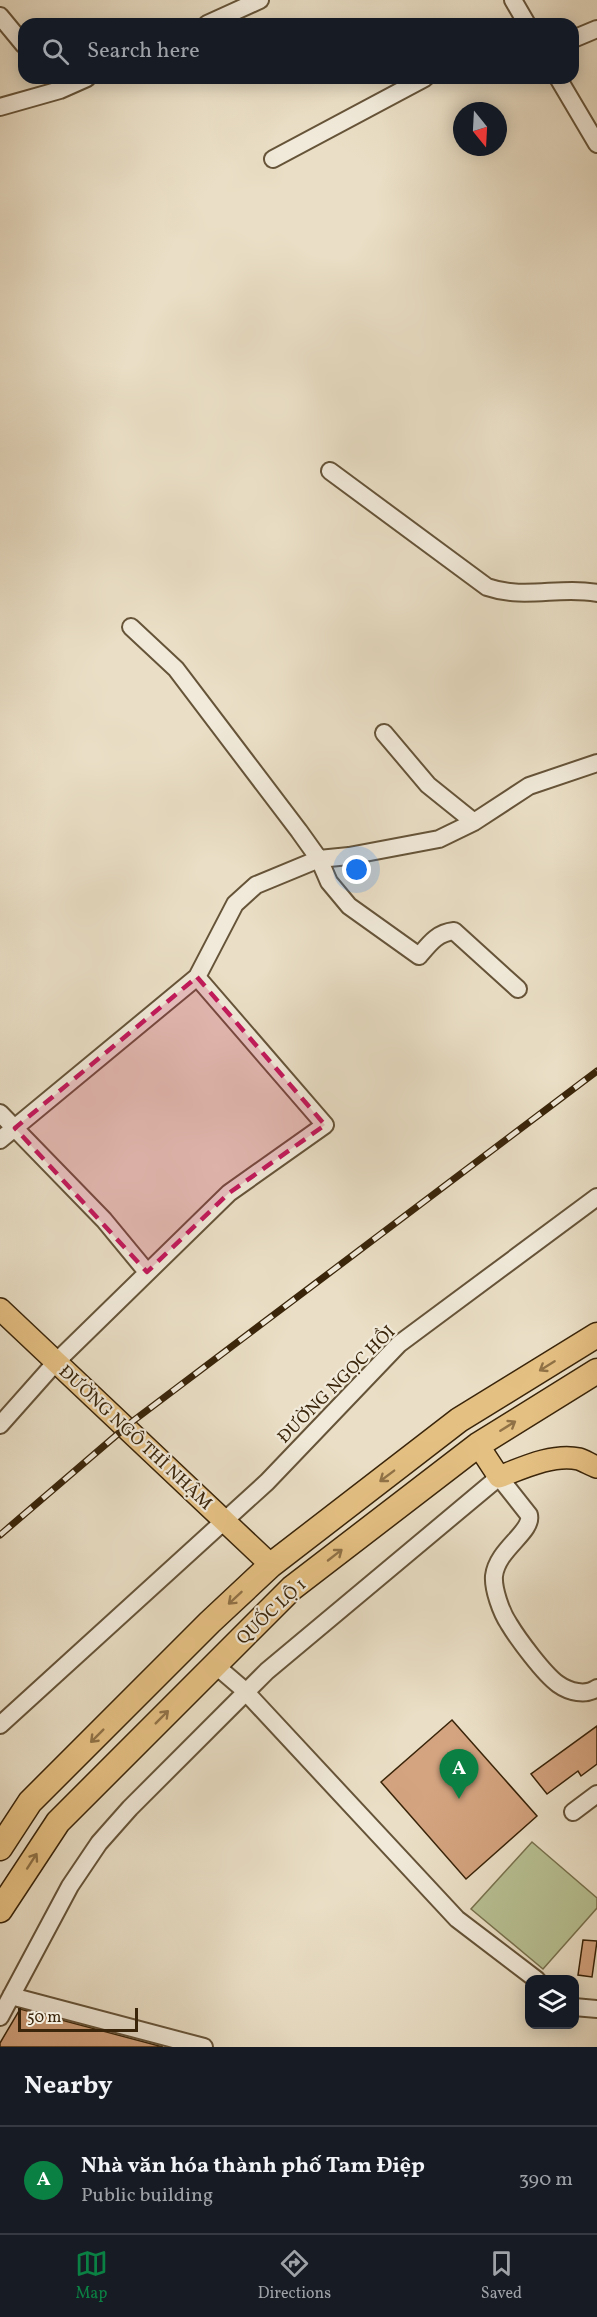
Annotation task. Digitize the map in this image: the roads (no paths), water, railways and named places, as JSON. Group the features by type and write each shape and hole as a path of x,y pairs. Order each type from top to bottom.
{"highway":[{"name":"QUỐC LỘ 1","path":"0,1848 30,1802 201,1630 271,1565 459,1420 597,1335"},
{"name":"QUỐC LỘ 1","path":"0,1910 58,1822 294,1586 478,1445 597,1371"},
{"path":"271,1565 294,1586"}],"main road":[{"name":"ĐƯỜNG NGÔ THÌ NHẬM","path":"0,1309 271,1565"},
{"path":"478,1445 499,1477 529,1465 558,1459 579,1459 597,1467"}],"street":[{"path":"220,18 260,0"},
{"path":"513,0 523,18"},
{"path":"0,16 18,38"},
{"path":"579,36 597,28"},
{"path":"0,107 55,84"},
{"path":"273,159 414,84"},
{"path":"562,84 597,144"},
{"path":"330,471 487,587 503,592 525,594 577,589 597,592"},
{"path":"131,627 176,669 319,859 329,882 349,906 419,956 437,936 444,932 454,931 518,988"},
{"path":"384,732 428,785 474,822"},
{"path":"0,1140 197,977 235,904 256,885 319,859 349,856 439,839 474,822 529,786 597,763"},
{"path":"0,1425 56,1362 229,1193 326,1125 197,977"},
{"path":"0,1113 104,1220 147,1272"},
{"name":"ĐƯỜNG NGỌC HỒI","path":"0,1725 267,1482 399,1344 597,1197"},
{"path":"0,2017 70,1886 99,1843 130,1808 267,1671 499,1477 530,1515 531,1520 529,1525 508,1546 497,1563 494,1578 508,1623 558,1684 570,1691 582,1693 597,1688"},
{"path":"215,1665 246,1692 457,1919 530,1975"},
{"path":"573,1812 597,1794"},
{"path":"11,1996 204,2047"},
{"path":"579,2007 597,2009"}],"railway":[{"path":"0,1535 133,1421 597,1071"}],"place":[{"name":"Nhà văn hóa thành phố Tam Điệp","path":"459,1799"}]}
